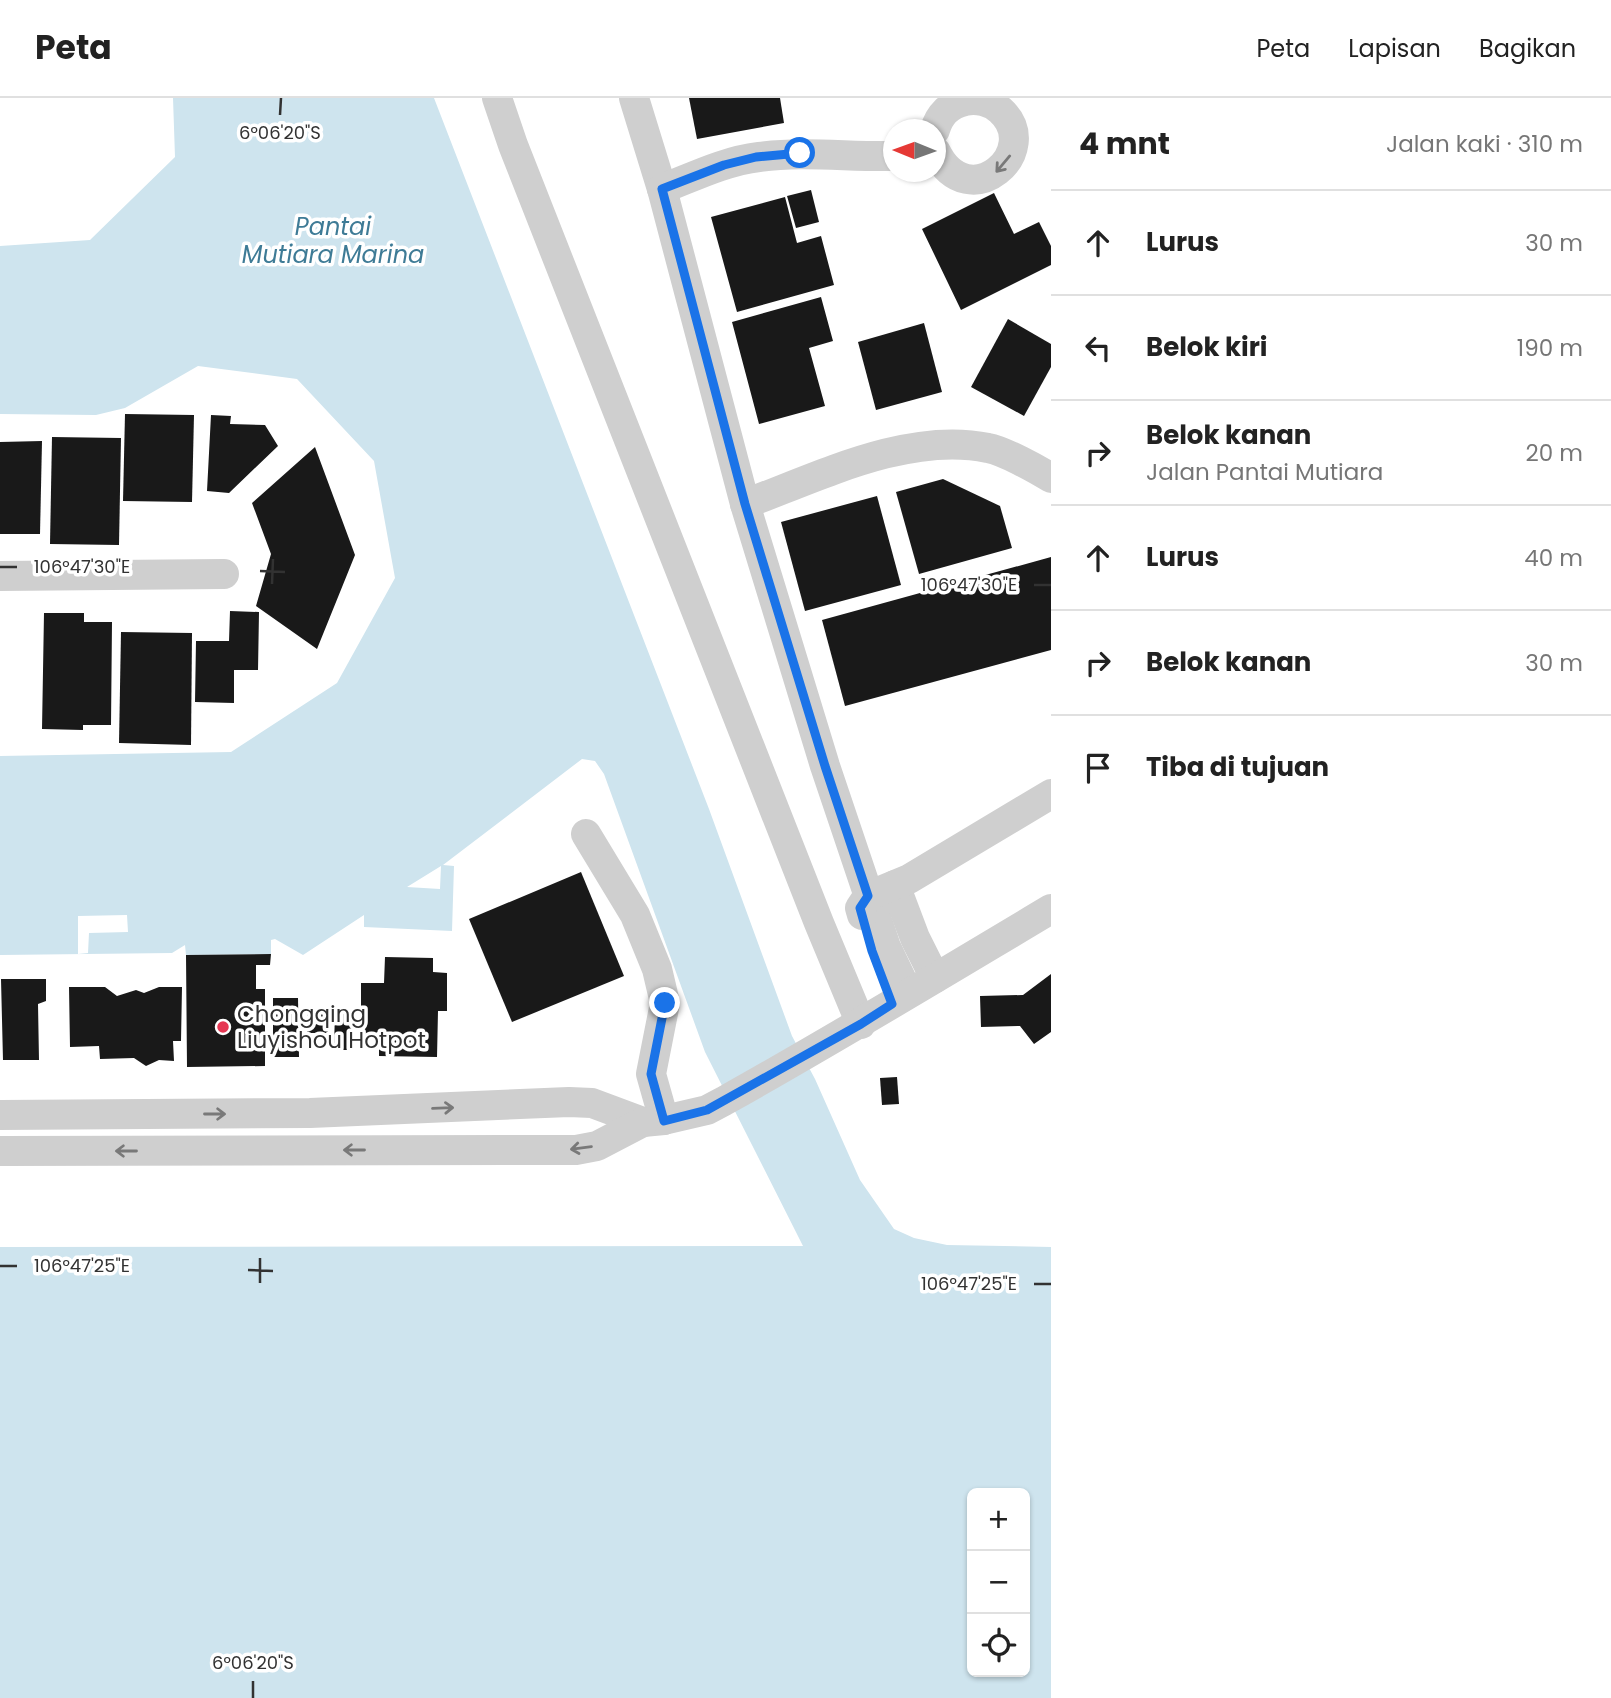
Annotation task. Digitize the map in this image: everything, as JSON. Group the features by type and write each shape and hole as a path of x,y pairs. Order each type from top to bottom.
{"street":[{"path":"497,98 528,184 861,1024"},
{"path":"634,98 662,189 745,504 825,766 915,937 942,973"},
{"path":"941,119 955,104 982,100 1006,115 1014,141 1011,155 1004,167 992,176 965,180 946,168"},
{"path":"662,189 724,165 756,157 800,153 846,157 883,156"},
{"path":"745,504 871,456 951,444 990,448 1051,478"},
{"path":"0,576 224,574"},
{"path":"890,887 1051,794"},
{"path":"586,834 635,915 657,969 665,1003 651,1074 653,1121"},
{"path":"890,887 886,947 900,998"},
{"path":"0,1151 576,1150 597,1146 653,1121 707,1110 808,1055 1051,909"},
{"path":"0,1115 310,1113 569,1102 592,1103 653,1121"}],"water":[{"name":"Pantai Mutiara Marina","path":"173,98 434,98 709,809 792,1036 815,1079 860,1180 894,1229 914,1238 947,1245 1051,1247 1051,1698 0,1698 0,1247 803,1246 705,1052 604,774 595,761 582,759 443,865 454,866 452,931 364,927 364,915 303,955 275,939 271,940 271,954 186,955 185,945 172,953 0,955 0,756 231,752 337,683 395,578 374,461 297,379 198,366 125,408 96,415 0,414 0,246 90,240 175,157","holes":["441,866 440,889 407,887"]}],"pier":[{"path":"127,915 128,932 89,933 88,953 78,954 78,916"}],"building":[{"path":"689,98 780,98 784,123 697,139"},
{"path":"811,190 819,222 796,228 787,196"},
{"path":"994,193 1014,234 1039,222 1051,246 1051,265 961,310 922,229"},
{"path":"785,197 797,243 821,236 834,285 737,312 711,217"},
{"path":"821,297 833,341 809,348 825,406 759,424 732,322"},
{"path":"1008,319 1051,344 1051,367 1024,416 971,387"},
{"path":"924,323 942,392 876,410 858,342"},
{"path":"125,414 194,415 192,502 123,501"},
{"path":"211,415 231,416 230,424 265,425 278,446 229,493 207,491"},
{"path":"52,437 121,438 119,545 50,544"},
{"path":"42,441 40,534 0,534 0,442"},
{"path":"315,447 355,555 317,649 256,606 271,554 252,503"},
{"path":"943,479 1000,506 1012,548 919,574 896,492"},
{"path":"877,496 901,585 805,611 781,522"},
{"path":"1051,557 1051,650 845,706 822,620"},
{"path":"230,611 259,612 258,670 234,670 234,703 195,702 196,641 229,641"},
{"path":"44,613 84,613 84,622 112,622 111,725 83,725 83,730 42,729"},
{"path":"121,632 192,633 191,745 119,743"},
{"path":"581,872 624,976 512,1022 469,919"},
{"path":"271,954 270,965 256,965 256,989 265,989 265,1066 187,1067 186,955"},
{"path":"385,957 433,958 433,972 447,973 447,1011 438,1011 437,1057 379,1056 379,1035 361,1035 361,983 384,983"},
{"path":"1051,974 1051,1032 1034,1044 1020,1026 981,1027 980,996 1023,995"},
{"path":"1,979 46,979 46,1001 38,1004 39,1060 3,1060"},
{"path":"69,987 105,987 117,996 136,990 144,993 159,987 182,987 181,1041 173,1041 174,1061 159,1060 146,1066 134,1058 100,1059 99,1046 70,1047"},
{"path":"273,998 298,998 299,1057 273,1057"},
{"path":"335,1009 353,1009 353,1050 334,1050"},
{"path":"327,1010 328,1033 307,1033 307,1011"},
{"path":"897,1077 899,1104 882,1105 880,1078"}],"place":[{"name":"Chongqing Liuyishou Hotpot","path":"223,1027"}],"route":[{"path":"665,1003 651,1074 664,1121 707,1110 892,1004 872,951 860,908 868,896 825,766 745,504 662,189 724,165 756,157 800,153"}]}
